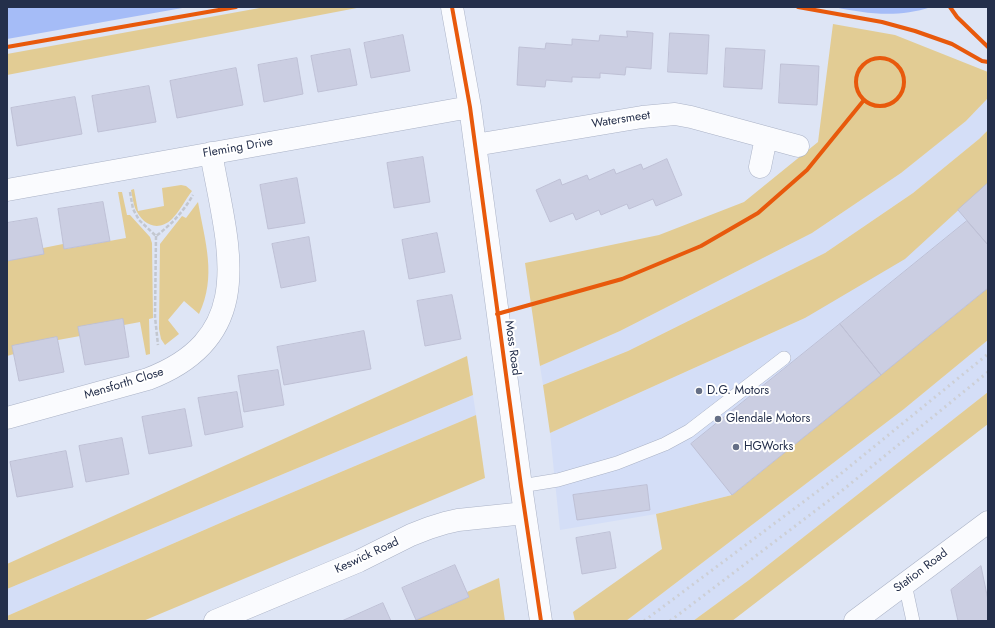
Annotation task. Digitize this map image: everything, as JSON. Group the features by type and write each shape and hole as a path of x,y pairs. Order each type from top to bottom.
{"street":[{"name":"Moss Road","path":"452,7 470,107 521,486 541,621"},
{"name":"Fleming Drive","path":"7,190 470,107"},
{"name":"Watersmeet","path":"475,145 642,117 675,114 798,146"},
{"path":"760,167 766,138"},
{"name":"Mensforth Close","path":"7,418 148,379 167,372 185,360 215,329 223,310 228,291 229,269 228,248 211,153"},
{"name":"Keswick Road","path":"215,621 359,561 410,535 429,528 458,520 525,513"},
{"name":"Station Road","path":"855,621 988,522"}],"lane":[{"path":"521,486 558,480 617,463 664,444 688,432 784,358"},
{"path":"905,584 913,621"}],"path":[{"path":"950,7 957,17 988,47"},
{"path":"156,236 171,225 184,210 196,189"},
{"path":"130,190 133,209 139,220 156,236 156,334 167,372"}],"shaded area":[{"path":"265,7 362,7 7,75 7,54"},
{"path":"833,24 895,35 988,72 988,98 966,121 901,173 812,233 620,331 540,366 525,263 659,235 744,202 818,142"},
{"path":"988,98 988,130 979,139 913,193 825,253 628,351 543,385 540,366 620,331 812,233 901,173 966,121"},
{"path":"988,130 988,183 905,259 805,318 550,433 543,385 628,351 825,253 913,193"},
{"path":"988,183 988,288 881,375 732,495 656,514 560,530 550,433 805,318 958,210"},
{"path":"181,185 186,186 192,191 172,219 166,223 156,226 150,225 138,214 134,206 131,190 134,189 138,211 164,206 162,188"},
{"path":"118,192 122,192 127,215 130,215 150,237 152,243 153,318 149,319 150,354 146,355 140,322 124,325 122,319 78,327 80,336 58,340 57,337 12,346 14,354 7,356 7,261 43,248 63,244 65,249 126,238"},
{"path":"198,202 208,259 207,286 204,300 199,314 184,301 168,320 179,334 165,345 161,339 159,329 160,244 182,216 186,218"},
{"path":"988,288 988,340 904,409 626,621 575,621 573,612 662,549 656,514 732,495"},
{"path":"988,340 988,392 749,580 693,621 626,621 904,409"},
{"path":"467,356 473,395 7,589 7,564"},
{"path":"988,392 988,424 732,621 693,621 749,580"},
{"path":"473,395 476,415 234,517 7,616 7,589"},
{"path":"476,415 485,478 143,621 7,621 7,616 234,517"},
{"path":"499,578 505,621 413,621 469,597 467,592"}],"water":[{"path":"7,7 188,7 7,39"},
{"path":"834,7 931,7 907,13 882,14 858,12"}],"building":[{"path":"627,31 653,33 651,69 626,67 625,75 600,73 600,78 572,77 572,82 546,80 545,87 517,85 519,47 545,49 546,43 572,45 572,39 599,41 600,35 627,37"},
{"path":"670,33 709,35 707,74 668,72"},
{"path":"403,35 410,71 371,78 364,43"},
{"path":"726,48 765,50 762,89 724,87"},
{"path":"350,49 357,85 318,92 311,56"},
{"path":"297,58 303,94 264,102 258,65"},
{"path":"781,64 819,66 817,105 779,103"},
{"path":"236,68 243,105 177,118 170,81"},
{"path":"149,86 156,122 98,132 92,96"},
{"path":"75,97 82,134 17,146 11,108"},
{"path":"423,157 430,202 394,208 387,163"},
{"path":"667,159 682,195 656,206 653,199 629,209 627,204 601,215 599,210 576,220 573,213 550,222 536,190 560,179 562,185 587,175 589,180 614,169 616,174 641,164 643,169"},
{"path":"297,178 305,223 268,229 260,185"},
{"path":"988,183 988,245 958,210"},
{"path":"103,202 110,241 64,249 58,209"},
{"path":"37,218 44,254 7,261 7,223"},
{"path":"967,221 988,245 988,288 881,375 840,324"},
{"path":"437,233 445,272 409,279 402,240"},
{"path":"309,237 316,281 281,288 272,244"},
{"path":"452,295 461,339 425,346 417,301"},
{"path":"123,319 129,357 85,365 78,327"},
{"path":"840,324 881,375 732,495 691,444"},
{"path":"364,331 371,369 284,385 277,347"},
{"path":"57,337 64,372 19,381 12,346"},
{"path":"278,370 284,405 244,412 238,376"},
{"path":"237,392 243,427 205,435 198,398"},
{"path":"185,409 192,446 149,454 142,417"},
{"path":"122,438 129,474 86,482 79,446"},
{"path":"66,451 73,487 17,497 10,462"},
{"path":"647,485 650,510 577,520 573,495"},
{"path":"610,532 616,568 582,574 576,538"},
{"path":"455,565 469,597 416,620 402,588"},
{"path":"981,566 988,600 988,621 958,621 951,590"},
{"path":"383,603 391,621 342,621"}],"railway":[{"path":"644,621 838,476 988,354"},
{"path":"670,621 844,489 988,372"}],"cycle path":[{"path":"7,47 236,7"},
{"path":"452,7 470,107 521,486 541,621"},
{"path":"798,7 882,22 915,31 952,44 982,61 988,62"},
{"path":"950,7 957,17 988,47"},
{"path":"875,58 885,58 897,65 904,77 904,82 904,87 897,99 885,106 875,106 867,102 860,95 856,87 856,77 860,69 867,62 875,58"},
{"path":"497,314 622,279 701,246 758,213 807,170 864,100"}],"place":[{"name":"D.G. Motors","path":"699,391"},
{"name":"Glendale Motors","path":"718,419"},
{"name":"HGWorks","path":"736,447"}]}
